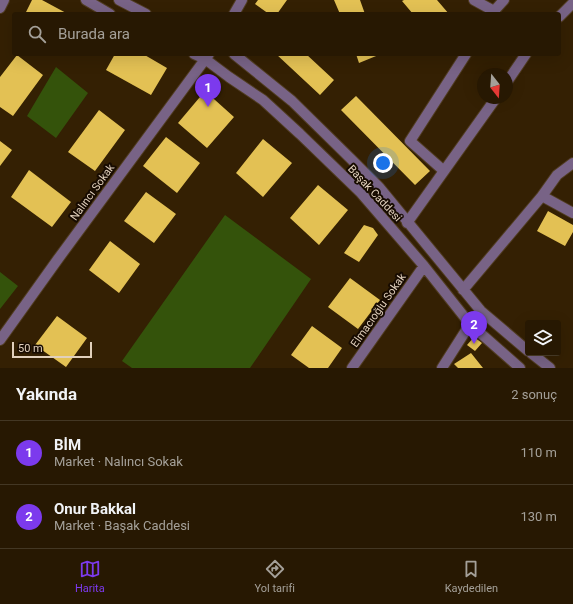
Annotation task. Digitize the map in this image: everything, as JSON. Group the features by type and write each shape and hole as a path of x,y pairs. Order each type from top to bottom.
{"street":[{"path":"0,8 4,0"},
{"path":"86,0 107,12"},
{"path":"119,0 142,12"},
{"path":"235,12 242,0"},
{"path":"474,0 493,12 504,0"},
{"path":"561,15 573,3"},
{"name":"Başak Caddesi","path":"207,56 229,77 263,100 361,193 424,266 470,324 516,367"},
{"name":"Nalıncı Sokak","path":"0,340 207,56"},
{"name":"Başak Caddesi","path":"236,56 292,101 379,188 481,311 525,348"},
{"path":"444,171 410,141 465,56"},
{"path":"513,73 525,56"},
{"path":"407,222 492,104"},
{"path":"463,290 542,196 557,175 573,163"},
{"path":"542,196 573,213"},
{"name":"Elmacıoğlu Sokak","path":"352,368 424,266"},
{"path":"442,368 470,324"},
{"path":"535,356 550,368"}],"green space":[{"path":"56,67 88,93 56,138 27,116"},
{"path":"225,215 311,279 250,368 132,368 122,361"},
{"path":"0,272 18,286 0,309"}],"building":[{"path":"32,0 42,0 64,12 26,12"},
{"path":"258,0 287,0 278,12 266,12 255,4"},
{"path":"334,0 360,0 364,12 339,12"},
{"path":"437,0 447,12 411,12 402,1"},
{"path":"16,56 43,75 13,116 0,107 0,77"},
{"path":"114,56 146,56 167,68 151,95 106,70"},
{"path":"278,56 308,56 334,80 320,95"},
{"path":"357,56 376,56 359,63"},
{"path":"205,91 234,117 207,148 178,123"},
{"path":"356,96 430,171 415,185 341,110"},
{"path":"99,110 125,130 95,171 68,152"},
{"path":"166,137 200,163 177,193 143,166"},
{"path":"263,139 292,163 263,197 236,173"},
{"path":"0,141 12,150 0,166"},
{"path":"29,170 71,202 52,227 11,197"},
{"path":"318,185 348,210 319,245 290,218"},
{"path":"146,192 176,214 154,243 124,221"},
{"path":"548,211 573,225 573,232 565,246 537,231"},
{"path":"364,225 373,228 378,235 359,262 344,253"},
{"path":"110,241 140,264 119,293 89,270"},
{"path":"350,278 380,300 358,329 328,307"},
{"path":"57,316 87,338 66,367 35,345"},
{"path":"312,326 342,348 328,368 309,368 291,355"},
{"path":"474,337 482,343 475,351 467,345"},
{"path":"471,353 483,368 458,368 454,364"}],"place":[{"name":"BİM","path":"208,107"},
{"name":"Onur Bakkal","path":"474,344"}]}
